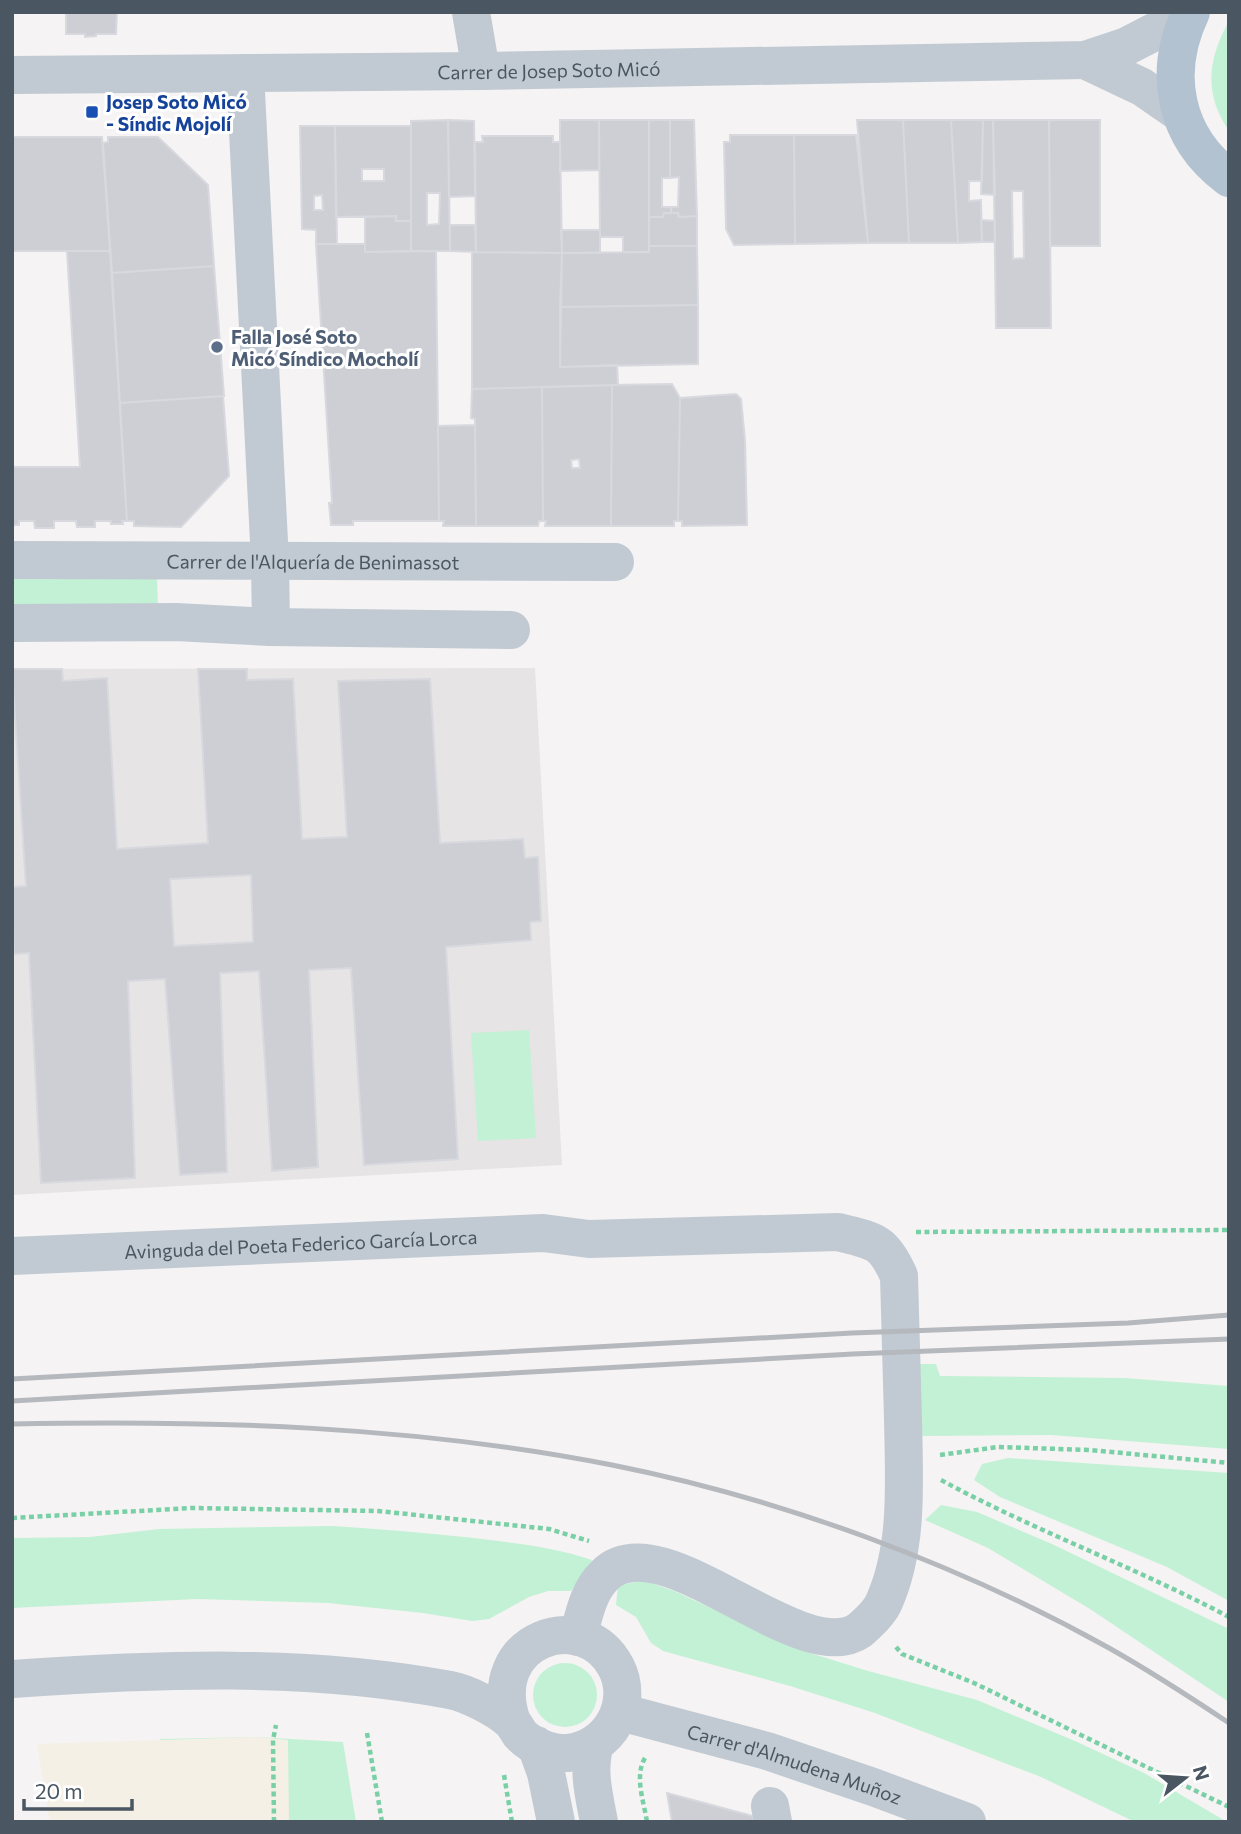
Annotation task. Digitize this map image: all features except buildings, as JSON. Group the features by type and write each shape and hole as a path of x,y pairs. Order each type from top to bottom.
{"main road":[{"path":"1190,13 1180,38 1175,64 1175,89 1181,114 1195,142 1214,167 1229,178"}],"street":[{"path":"471,12 481,71"},
{"name":"Carrer de Josep Soto Micó","path":"12,75 481,71 1085,60 1127,46 1190,13"},
{"name":"Carrer de Josep Soto Micó","path":"1085,60 1142,87 1181,114"},
{"path":"245,73 271,627"},
{"name":"Carrer de l'Alquería de Benimassot","path":"12,560 615,562"},
{"path":"12,623 176,622 271,627 510,630"},
{"name":"Avinguda del Poeta Federico García Lorca","path":"12,1256 543,1233 589,1239 838,1232 876,1241 891,1258 899,1276 904,1460 901,1538 883,1605"},
{"path":"578,1637 593,1589 607,1572 622,1565 637,1563 649,1562 680,1572 815,1636 838,1638 858,1631 883,1605"},
{"path":"12,1678 147,1670 297,1671 379,1678 454,1690 497,1711 550,1751 566,1753 581,1751 609,1732 620,1712 622,1700 622,1684 607,1653 594,1643 561,1635 544,1638 529,1646 485,1682 454,1690"},
{"path":"517,1658 505,1689 506,1706 546,1773 556,1822"},
{"name":"Carrer d'Almudena Muñoz","path":"620,1712 767,1751 967,1822"},
{"path":"595,1744 591,1758 592,1780 599,1822"}],"path":[{"path":"908,1232 1229,1230"},
{"path":"904,1460 998,1447 1090,1450 1229,1463"},
{"path":"904,1460 985,1503 1229,1617"},
{"path":"12,1518 192,1508 378,1511 549,1530 586,1539 637,1563"},
{"path":"883,1605 885,1632 902,1654 974,1683 1229,1807"},
{"path":"274,1822 273,1740 276,1725"},
{"path":"367,1733 382,1822"},
{"path":"648,1754 640,1766 640,1783 648,1822"}],"shaded area":[{"path":"535,668 562,1165 12,1195 12,669"}],"green space":[{"path":"1229,21 1229,131 1215,103 1211,76 1216,49"},
{"path":"12,576 157,576 158,608 12,608"},
{"path":"529,1030 536,1138 478,1141 471,1033"},
{"path":"917,1364 936,1364 940,1376 1124,1378 1229,1386 1229,1449 1052,1435 918,1436"},
{"path":"1008,1458 1229,1473 1229,1601 1167,1567 1000,1497 974,1480 982,1464"},
{"path":"941,1505 977,1512 1052,1544 1229,1629 1229,1702 1090,1609 988,1548 925,1520"},
{"path":"333,1526 504,1542 592,1560 571,1591 548,1591 529,1597 489,1619 472,1621 328,1603 197,1599 12,1608 12,1538 90,1537 159,1529"},
{"path":"643,1580 674,1591 807,1652 977,1700 1144,1773 1227,1822 1135,1822 1041,1777 875,1713 663,1651 651,1643 636,1617 616,1605 618,1586"},
{"path":"559,1663 571,1663 588,1672 595,1683 595,1707 588,1718 571,1727 559,1727 547,1722 538,1713 533,1701 533,1689 538,1677 547,1668"},
{"path":"256,1737 343,1742 356,1822 50,1822 161,1739"}],"sand":[{"path":"256,1737 288,1740 289,1822 50,1822 37,1744"}],"railway":[{"path":"12,1379 852,1333 1128,1323 1229,1315"},
{"path":"12,1401 853,1354 1229,1339"},
{"path":"12,1424 163,1423 313,1428 388,1434 538,1452 676,1479 805,1516 930,1562 992,1589 1109,1648 1229,1723"}],"place":[{"name":"Josep Soto Micó - Síndic Mojolí","path":"92,112"},
{"name":"Falla José Soto Micó Síndico Mocholí","path":"217,347"}]}
